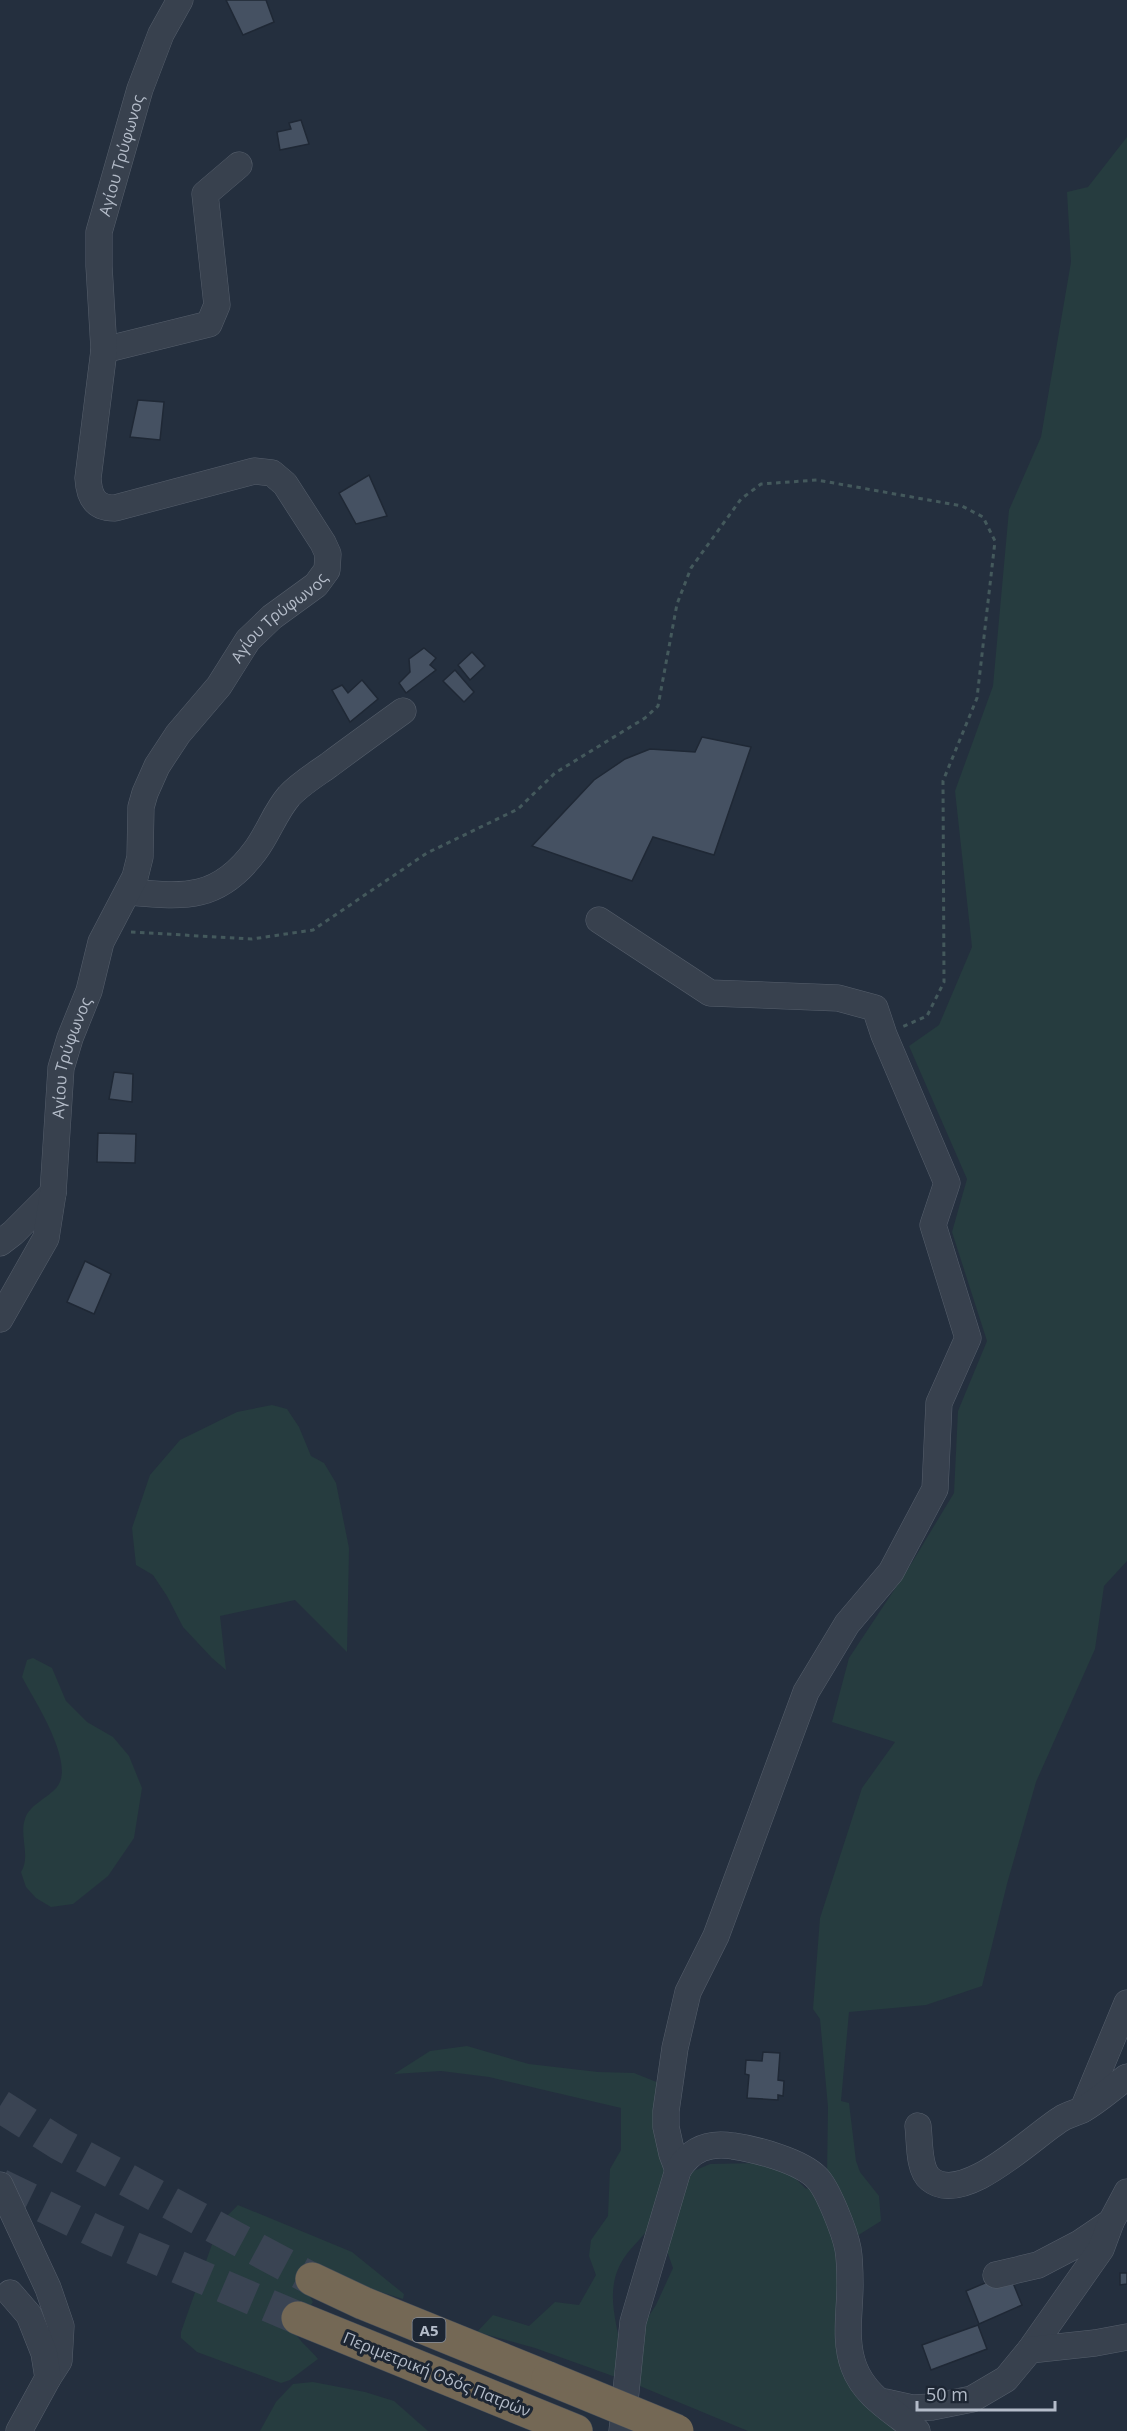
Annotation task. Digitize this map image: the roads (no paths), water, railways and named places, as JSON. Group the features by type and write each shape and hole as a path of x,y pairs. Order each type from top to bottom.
{"highway":[{"name":"Α5","path":"312,2279 373,2307 677,2431"},
{"name":"Περιμετρική Οδός Πατρών","path":"298,2318 576,2431"}],"street":[{"name":"Αγίου Τρύφωνος","path":"0,1319 46,1238 53,1193 61,1068 67,1046 89,991 96,958 106,931 129,892 135,877 140,857 143,798 163,756 178,734 219,686 248,640 272,617 321,581 327,570 328,559 317,533 285,484 277,476 267,471 254,471 124,507 104,508 97,503 89,489 88,478 104,350 99,232 140,89 161,34 180,0"},
{"path":"104,350 209,324 217,305 205,195 240,165"},
{"path":"129,892 177,896 198,894 222,882 240,869 255,851 280,809 296,789 403,711"},
{"path":"599,920 710,993 838,998 875,1008 884,1035 947,1183 933,1225 968,1338 939,1403 935,1490 891,1572 847,1624 806,1692 716,1936 688,1992 675,2048 666,2111 666,2127 678,2170"},
{"path":"0,1243 53,1193"},
{"path":"1082,2109 1127,2003"},
{"path":"918,2126 924,2172 941,2186 958,2185 981,2176 1062,2118 1082,2109 1127,2077"},
{"path":"622,2431 633,2322 678,2170 688,2156 716,2144 738,2146 798,2166 817,2177 827,2190 848,2248 850,2285 848,2342 854,2368 877,2400 917,2431"},
{"path":"0,2185 48,2288 61,2326 59,2361 19,2431"},
{"path":"877,2400 912,2408 932,2407 972,2399 1006,2379 1030,2350 1101,2249 1111,2222 1127,2192"},
{"path":"996,2275 1038,2265 1080,2243 1111,2222"},
{"path":"10,2293 29,2315 44,2353 48,2378"},
{"path":"1030,2350 1123,2343"}],"tunnel":[{"path":"0,2106 60,2144 312,2279"},
{"path":"0,2185 105,2236 298,2318"}]}
